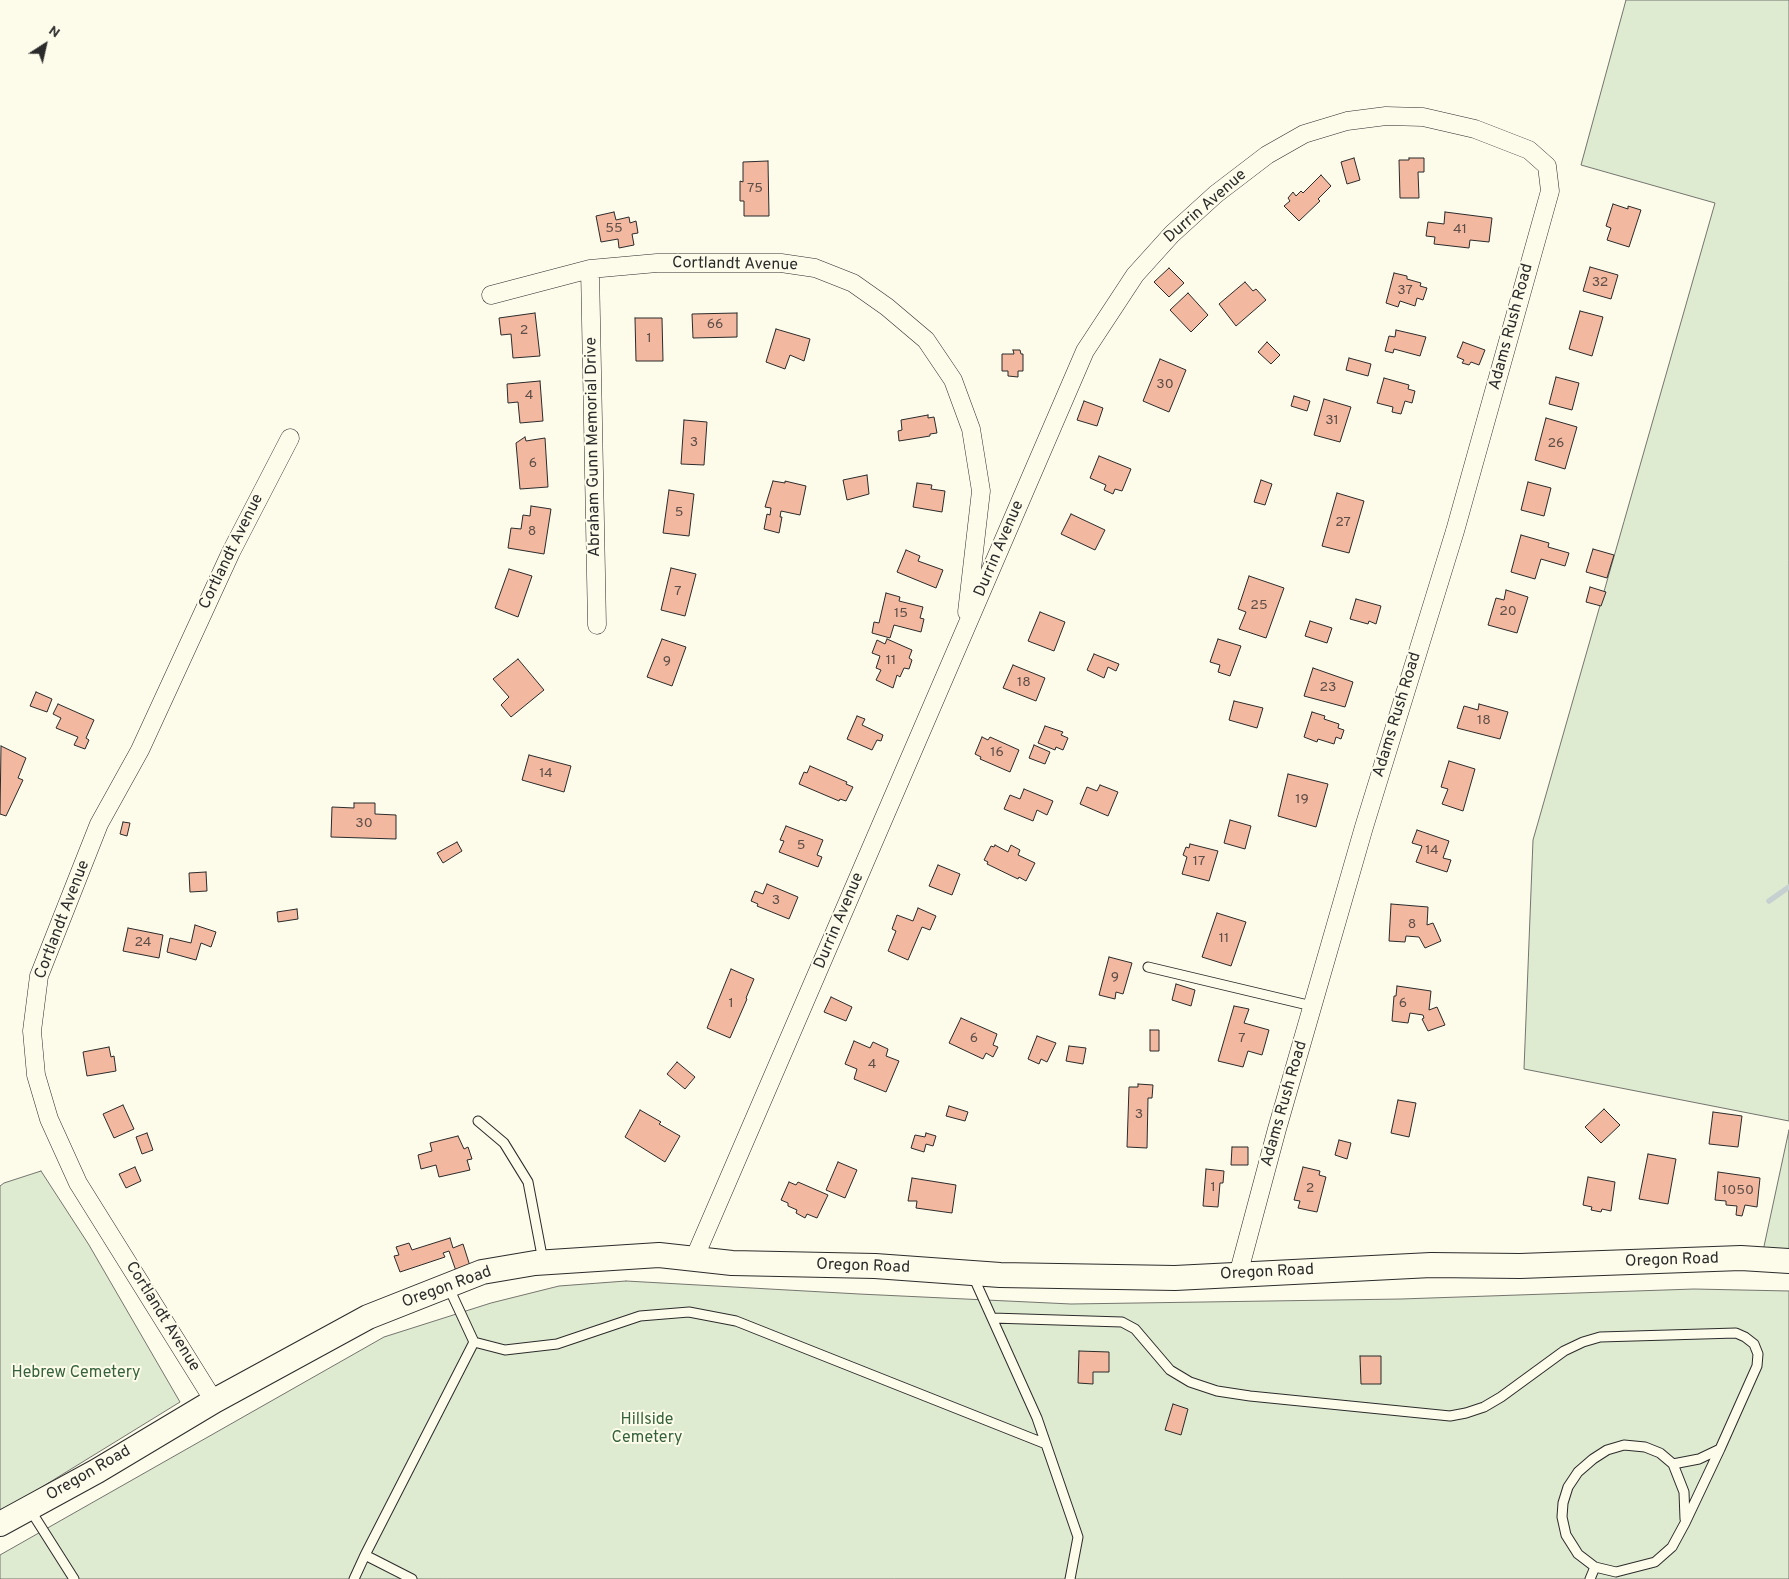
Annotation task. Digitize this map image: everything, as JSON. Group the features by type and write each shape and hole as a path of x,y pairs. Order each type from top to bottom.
{"street":[{"name":"Durrin Avenue","path":"694,1258 1085,351 1134,275 1172,234 1216,194 1267,155 1304,134 1347,122 1386,116 1423,117 1475,128 1529,150 1539,158"},
{"name":"Adams Rush Road","path":"1238,1275 1277,1129 1364,827 1456,531 1550,191 1547,166 1539,158"},
{"name":"Cortlandt Avenue","path":"491,295 590,268 657,263 781,263 815,268 853,283 887,307 926,340 953,380 971,429 981,491 965,632"},
{"name":"Abraham Gunn Memorial Drive","path":"590,268 597,625"},
{"name":"Cortlandt Avenue","path":"214,1401 78,1183 49,1119 36,1075 32,1030 39,976 99,824 140,750 231,552 290,438"},
{"name":"Oregon Road","path":"0,1524 97,1471 214,1401 368,1317 482,1272 543,1262 659,1255 732,1263 875,1266 1010,1275 1175,1278 1431,1265 1520,1266 1741,1258 1789,1261"}],"lane":[{"path":"1148,967 1312,1006"},
{"path":"478,1121 504,1143 528,1182 543,1262"},
{"path":"972,1273 1037,1418 1078,1537 1070,1579"},
{"path":"448,1286 474,1342"},
{"path":"474,1342 505,1350 557,1344 640,1316 689,1312 736,1321 1046,1444"},
{"path":"992,1318 1122,1322 1135,1329 1170,1370 1190,1382 1217,1391 1450,1416 1484,1407 1501,1397 1564,1351 1583,1342 1618,1336 1736,1333 1754,1344 1758,1354 1757,1366 1685,1524 1672,1547 1655,1562 1616,1572 1595,1567 1578,1554 1566,1535 1562,1517 1563,1504 1568,1487 1578,1472 1593,1459 1607,1450 1624,1445 1646,1447 1660,1453 1673,1464 1684,1492 1686,1505 1685,1524"},
{"path":"354,1579 474,1342"},
{"path":"1673,1464 1699,1459 1720,1449"},
{"path":"29,1508 74,1579"},
{"path":"365,1556 412,1579"},
{"path":"1590,1579 1595,1567"}],"green space":[{"path":"1626,0 1789,0 1789,1121 1524,1069 1533,840 1715,203 1581,165"},
{"path":"1789,1130 1789,1255 1763,1251"},
{"name":"Hebrew Cemetery","path":"41,1171 89,1245 180,1402 24,1498 0,1510 0,1186"},
{"name":"Hillside Cemetery","path":"626,1281 1071,1304 1401,1299 1694,1289 1789,1291 1789,1579 0,1579 0,1555 384,1337 491,1303 559,1286"}],"building":[{"path":"1354,158 1360,180 1347,184 1341,162"},
{"path":"1409,158 1424,158 1424,172 1418,172 1419,198 1400,198 1399,160 1409,160"},
{"path":"768,161 769,216 744,216 744,201 740,201 740,181 743,182 743,162"},
{"path":"1321,175 1331,186 1318,199 1320,201 1299,221 1284,206 1290,201 1288,198 1293,192 1296,196 1301,191 1303,193"},
{"path":"1613,204 1628,209 1628,206 1641,210 1629,247 1607,240 1611,228 1606,226"},
{"path":"614,212 616,220 629,217 630,223 636,221 638,233 632,234 634,245 619,248 618,239 601,242 596,216"},
{"path":"1445,212 1492,218 1489,242 1470,240 1469,248 1434,244 1435,237 1426,236 1428,222 1444,224"},
{"path":"1590,267 1618,275 1611,299 1583,291"},
{"path":"1169,268 1184,283 1169,297 1154,282"},
{"path":"1394,273 1407,276 1407,279 1421,283 1420,286 1427,288 1423,300 1417,298 1415,306 1400,301 1398,307 1386,303"},
{"path":"1245,282 1253,291 1256,289 1266,300 1236,326 1219,304"},
{"path":"1188,293 1208,315 1191,332 1170,310"},
{"path":"1580,311 1603,317 1592,356 1569,349"},
{"path":"535,313 540,356 513,358 511,334 501,335 499,318"},
{"path":"737,313 737,337 693,338 692,314"},
{"path":"635,318 662,318 663,361 636,361"},
{"path":"776,329 810,339 804,361 790,355 785,369 766,362"},
{"path":"1396,330 1426,337 1420,356 1394,349 1393,353 1385,351 1389,336 1395,337"},
{"path":"1267,342 1280,355 1271,364 1258,352"},
{"path":"1463,342 1485,350 1479,365 1471,362 1469,365 1462,363 1464,360 1457,357"},
{"path":"1013,350 1020,350 1021,354 1023,354 1023,371 1018,371 1018,377 1008,376 1008,371 1002,371 1002,354 1014,354"},
{"path":"1349,358 1371,364 1368,376 1346,370"},
{"path":"1160,359 1186,370 1169,412 1143,401"},
{"path":"1556,377 1579,383 1572,410 1549,404"},
{"path":"1384,378 1409,385 1408,389 1415,391 1412,403 1405,401 1401,414 1392,412 1393,407 1377,403"},
{"path":"540,381 543,421 520,423 518,402 508,403 507,384"},
{"path":"1294,396 1310,401 1307,411 1291,406"},
{"path":"1324,399 1351,407 1340,442 1314,435"},
{"path":"1084,401 1103,408 1097,426 1077,420"},
{"path":"928,415 928,418 934,417 937,433 899,441 898,431 902,430 901,420"},
{"path":"1546,418 1577,427 1565,469 1535,460"},
{"path":"684,420 707,422 704,465 681,464"},
{"path":"525,437 526,441 545,438 548,487 520,489 516,443"},
{"path":"1099,456 1131,469 1122,491 1115,489 1113,494 1104,490 1106,485 1090,478"},
{"path":"867,475 869,494 847,500 843,480"},
{"path":"1261,480 1272,484 1265,505 1254,502"},
{"path":"773,481 785,483 785,481 806,486 800,515 781,511 780,517 782,517 779,533 764,529 767,514 770,515 771,508 765,507"},
{"path":"1528,482 1551,488 1544,516 1521,510"},
{"path":"917,483 932,485 931,489 945,491 942,512 913,507"},
{"path":"669,490 694,494 689,536 663,533"},
{"path":"1337,493 1364,501 1349,553 1322,546"},
{"path":"531,506 551,509 544,554 508,548 511,528 521,529 523,515 530,516"},
{"path":"1071,514 1105,530 1095,550 1061,534"},
{"path":"1521,535 1549,543 1548,547 1569,553 1565,566 1541,559 1535,579 1511,572"},
{"path":"1593,549 1614,555 1607,578 1586,572"},
{"path":"906,550 920,556 918,561 943,570 936,588 897,572"},
{"path":"671,568 696,574 685,616 661,610"},
{"path":"509,569 532,576 518,617 495,608"},
{"path":"1249,576 1284,588 1266,638 1239,629 1246,612 1238,609"},
{"path":"1590,587 1606,592 1601,606 1586,602"},
{"path":"1506,590 1528,597 1517,633 1488,625 1496,598 1504,600"},
{"path":"886,593 900,597 899,601 923,607 920,618 924,619 921,632 894,625 890,638 872,633 874,622 879,623"},
{"path":"1356,599 1381,606 1376,624 1369,621 1368,624 1350,619"},
{"path":"1040,612 1065,622 1054,651 1028,641"},
{"path":"1310,621 1332,628 1327,643 1305,636"},
{"path":"662,639 686,647 672,686 647,677"},
{"path":"887,639 912,650 909,658 912,660 909,669 904,668 900,677 897,675 893,688 876,680 881,670 876,668 880,656 872,653 877,640 885,644"},
{"path":"1218,639 1241,646 1230,676 1218,672 1220,665 1210,662"},
{"path":"1094,654 1119,664 1116,671 1108,667 1104,678 1087,670"},
{"path":"518,659 544,690 511,717 501,705 509,697 493,679"},
{"path":"1013,665 1045,678 1036,701 1003,688"},
{"path":"1313,668 1353,682 1345,707 1304,696"},
{"path":"36,692 52,699 47,712 30,706"},
{"path":"1234,701 1263,708 1257,728 1229,720"},
{"path":"58,704 94,720 86,738 89,740 85,749 74,745 78,737 56,728 61,718 53,714"},
{"path":"1479,704 1508,712 1500,739 1457,728 1464,706 1478,710"},
{"path":"1312,712 1325,716 1324,719 1339,724 1338,728 1344,730 1341,739 1336,737 1334,744 1318,739 1317,742 1304,737"},
{"path":"857,716 865,719 862,725 883,735 881,741 877,740 872,750 847,739"},
{"path":"1045,726 1063,732 1061,735 1068,738 1063,750 1056,747 1055,750 1038,743"},
{"path":"982,737 988,740 990,737 1019,750 1010,772 980,759 981,757 975,754"},
{"path":"1034,745 1050,752 1045,764 1029,758"},
{"path":"1,746 26,758 18,778 23,780 6,816 0,814"},
{"path":"529,755 571,766 564,792 522,780"},
{"path":"1449,761 1475,769 1463,811 1442,804 1448,789 1441,787"},
{"path":"810,766 847,782 846,784 853,787 846,801 840,799 839,801 799,784 804,772 807,773"},
{"path":"1288,774 1328,784 1316,827 1278,816"},
{"path":"1100,785 1118,792 1108,816 1080,804 1087,787 1097,791"},
{"path":"1024,789 1053,801 1047,815 1037,810 1033,821 1004,809 1010,795 1020,799"},
{"path":"354,803 375,803 375,814 396,815 396,839 331,837 332,807 354,808"},
{"path":"1230,820 1251,826 1245,849 1224,843"},
{"path":"123,822 130,823 127,836 120,834"},
{"path":"786,826 823,840 817,855 822,857 818,867 779,852 784,841 780,840"},
{"path":"1417,830 1449,841 1443,858 1451,860 1447,872 1416,862 1422,846 1412,843"},
{"path":"457,842 462,851 443,863 437,853"},
{"path":"1190,844 1218,851 1209,881 1182,874 1187,857 1183,855 1186,847 1189,848"},
{"path":"995,845 1008,852 1011,845 1020,850 1018,855 1035,863 1026,881 987,864 988,862 984,860 991,846 994,847"},
{"path":"938,865 960,874 952,895 929,886"},
{"path":"206,872 207,891 190,892 189,873"},
{"path":"767,884 798,897 789,919 757,906 758,904 751,901 755,891 763,894"},
{"path":"1391,904 1428,907 1427,925 1433,923 1441,941 1425,948 1419,937 1406,936 1405,942 1389,941"},
{"path":"918,908 936,916 930,930 922,927 908,960 888,951 896,931 892,929 897,915 913,921"},
{"path":"297,909 298,919 278,922 277,912"},
{"path":"1217,913 1246,922 1231,966 1202,957"},
{"path":"195,925 216,932 211,947 201,943 196,960 167,952 170,938 191,943"},
{"path":"128,928 163,935 159,958 123,951"},
{"path":"1109,957 1132,963 1123,994 1116,992 1115,999 1099,995"},
{"path":"731,969 754,979 730,1038 707,1028"},
{"path":"1176,984 1195,990 1191,1006 1172,1000"},
{"path":"1397,986 1431,991 1429,1010 1437,1007 1445,1025 1428,1031 1422,1019 1424,1018 1423,1015 1410,1013 1408,1023 1392,1021 1394,996 1396,996"},
{"path":"831,997 852,1007 846,1021 824,1012"},
{"path":"1234,1006 1249,1009 1244,1023 1269,1030 1262,1055 1248,1051 1243,1067 1218,1061"},
{"path":"961,1018 997,1034 993,1045 998,1047 993,1057 986,1053 983,1059 949,1043"},
{"path":"1150,1030 1159,1030 1159,1051 1150,1051"},
{"path":"1037,1036 1056,1043 1047,1062 1041,1059 1039,1064 1028,1059"},
{"path":"854,1041 870,1048 873,1042 888,1049 886,1056 899,1061 886,1092 854,1079 857,1069 845,1064"},
{"path":"1069,1046 1086,1048 1083,1064 1066,1061"},
{"path":"109,1047 111,1057 114,1056 116,1071 87,1076 83,1052"},
{"path":"677,1062 695,1077 685,1089 667,1074"},
{"path":"1138,1084 1153,1085 1152,1098 1148,1098 1147,1148 1127,1147 1129,1087 1138,1087"},
{"path":"1398,1100 1416,1103 1409,1137 1391,1133"},
{"path":"123,1105 134,1129 114,1138 103,1114"},
{"path":"949,1106 968,1112 965,1121 946,1116"},
{"path":"1604,1109 1620,1125 1601,1143 1585,1127"},
{"path":"640,1110 680,1136 665,1162 625,1137"},
{"path":"1713,1112 1742,1116 1738,1147 1709,1144"},
{"path":"147,1133 153,1150 142,1154 136,1137"},
{"path":"926,1133 936,1136 933,1146 926,1144 924,1152 911,1148 915,1135 925,1137"},
{"path":"458,1136 464,1149 468,1147 472,1159 467,1160 470,1170 439,1177 436,1165 421,1169 418,1155 432,1151 430,1143"},
{"path":"1339,1140 1351,1143 1347,1159 1335,1155"},
{"path":"1232,1147 1248,1147 1248,1165 1231,1165"},
{"path":"1648,1154 1676,1159 1668,1204 1639,1199"},
{"path":"838,1162 857,1170 845,1198 826,1190"},
{"path":"135,1167 141,1181 126,1188 119,1174"},
{"path":"1303,1167 1320,1171 1319,1175 1326,1177 1317,1212 1298,1208 1300,1201 1294,1200"},
{"path":"1206,1169 1224,1171 1223,1183 1220,1183 1218,1207 1203,1206"},
{"path":"1718,1172 1760,1178 1757,1207 1745,1205 1742,1216 1736,1215 1737,1206 1726,1205 1726,1201 1715,1200"},
{"path":"1588,1177 1615,1182 1611,1211 1602,1209 1601,1212 1591,1210 1592,1207 1583,1205"},
{"path":"912,1178 956,1185 952,1213 916,1208 917,1201 908,1201"},
{"path":"789,1182 796,1185 798,1182 828,1195 817,1218 807,1214 805,1218 796,1213 797,1210 788,1206 788,1203 781,1200"},
{"path":"450,1238 453,1248 463,1244 470,1266 456,1271 449,1251 443,1253 445,1257 400,1272 394,1256 399,1255 396,1247 409,1243 412,1250"},
{"path":"1079,1351 1109,1352 1109,1372 1093,1372 1093,1384 1078,1383"},
{"path":"1360,1356 1381,1356 1381,1384 1361,1384"},
{"path":"1173,1404 1188,1409 1181,1435 1165,1430"}],"waterway":[{"path":"1769,901 1789,887"}]}
